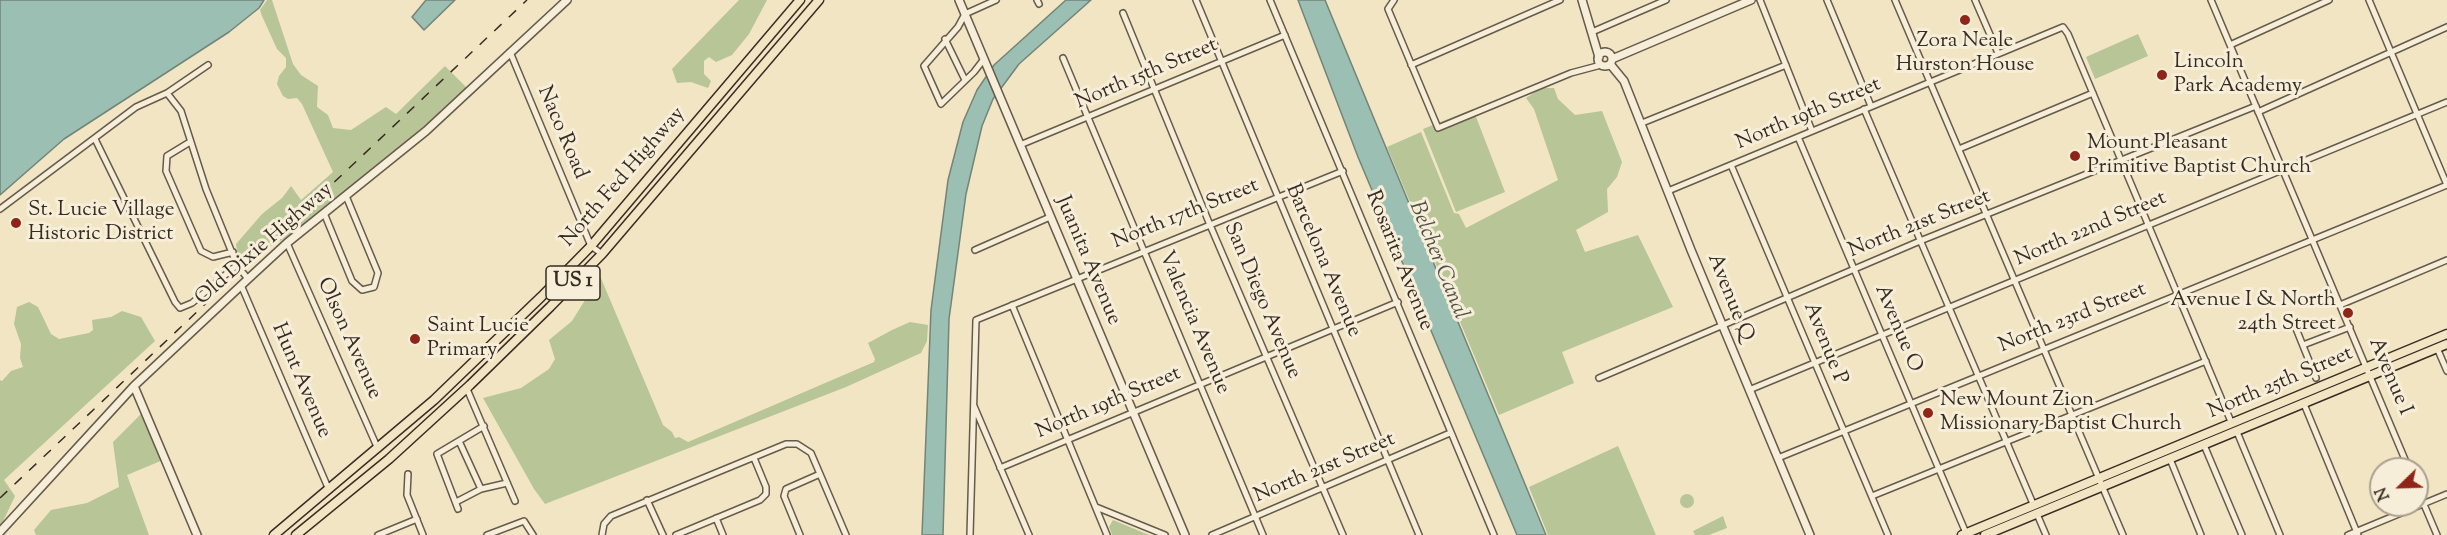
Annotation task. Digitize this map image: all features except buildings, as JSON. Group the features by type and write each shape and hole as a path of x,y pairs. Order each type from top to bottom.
{"main road":[{"name":"North Fed Highway","path":"273,535 378,449 476,362 591,246 800,0"},
{"name":"North Fed Highway","path":"296,535 389,459 467,389 602,254 819,0"},
{"path":"717,122 714,110 720,96"},
{"name":"North 25th Street","path":"2100,483 2180,455 2234,428 2304,404 2447,334"},
{"name":"North 25th Street","path":"1985,535 2036,510 2368,372 2447,344"},
{"path":"2180,455 2185,449 2234,428"},
{"path":"389,459 390,444 399,431"},
{"path":"366,477 378,461 378,449"},
{"name":"North 25th Street","path":"1965,535 2036,510"}],"street":[{"name":"Old Dixie Highway","path":"0,532 134,386 241,285 287,243 426,131 567,0"},
{"name":"Juanita Avenue","path":"959,0 1185,535"},
{"path":"984,59 941,104 924,66 945,39 958,27 965,14 996,0"},
{"name":"Barcelona Avenue","path":"1196,0 1419,535"},
{"name":"Rosarita Avenue","path":"1270,0 1494,535"},
{"path":"1412,65 1560,0"},
{"name":"Avenue Q","path":"1582,0 1596,44 1605,59 1619,74 1642,123 1722,324 1810,535"},
{"path":"1592,32 1666,0"},
{"path":"1392,2 1388,9 1438,128 1605,59 1624,54 1740,2 1751,0"},
{"path":"1760,0 1812,131"},
{"path":"1827,0 1871,106"},
{"path":"1895,0 2123,535"},
{"path":"1974,0 1998,53"},
{"name":"Avenue I","path":"2211,0 2404,457"},
{"path":"2230,45 2330,0"},
{"path":"2368,0 2447,185"},
{"name":"San Diego Avenue","path":"1124,13 1210,225 1343,535"},
{"name":"North 19th Street","path":"1668,191 2062,27 2093,93"},
{"name":"North 21st Street","path":"1599,378 1920,241 2121,160 2257,109 2447,27"},
{"name":"North 15th Street","path":"1020,145 1286,35"},
{"path":"945,39 965,80"},
{"name":"Naco Road","path":"510,52 591,246"},
{"path":"1619,74 1619,61 1624,54"},
{"name":"Valencia Avenue","path":"1063,58 1263,535"},
{"path":"1642,123 1786,64"},
{"path":"0,209 136,107 167,93 208,65"},
{"path":"167,93 181,111 190,142 237,265 248,279"},
{"path":"1959,149 2093,93 2280,535"},
{"name":"North 22nd Street","path":"1749,390 2447,102"},
{"path":"1864,109 1947,308 2046,535"},
{"name":"Avenue O","path":"1798,137 1965,535"},
{"path":"94,139 180,308 192,303 237,265"},
{"path":"190,142 167,156 166,171 197,246 206,255 213,257 233,252"},
{"name":"Avenue P","path":"1731,165 1888,535"},
{"name":"North 17th Street","path":"973,404 976,320 1343,171"},
{"name":"North 23rd Street","path":"1778,458 2447,185"},
{"path":"324,213 352,281 362,290 374,287 378,273 346,196"},
{"path":"975,250 1050,217"},
{"name":"Olson Avenue","path":"287,243 378,449"},
{"path":"591,246 602,254"},
{"path":"2340,305 2447,260"},
{"name":"Hunt Avenue","path":"241,285 329,490"},
{"name":"North 19th Street","path":"1000,468 1398,302"},
{"path":"1012,305 1107,535"},
{"path":"2295,326 2316,378"},
{"path":"2303,345 2350,327"},
{"path":"2437,348 2447,371"},
{"path":"1872,496 2206,361"},
{"path":"134,386 197,535"},
{"path":"467,389 515,501"},
{"path":"973,404 1029,535"},
{"path":"970,535 973,404"},
{"path":"2304,404 2357,533"},
{"path":"458,509 437,454 484,426"},
{"name":"North 21st Street","path":"1212,535 1450,433"},
{"path":"459,441 481,489"},
{"path":"602,535 604,524 611,516 786,444 797,444 811,453 846,535"},
{"path":"2204,445 2242,535"},
{"path":"676,535 760,500 766,494 766,487 754,458"},
{"path":"2170,459 2201,535"},
{"path":"408,474 407,495 423,535"},
{"path":"800,535 784,496 786,489 820,474"},
{"path":"456,502 481,489 507,483"},
{"path":"2429,501 2447,494"},
{"path":"402,498 410,502"},
{"path":"647,500 663,535"},
{"path":"1096,507 1165,535"},
{"path":"2429,515 2437,535"},
{"path":"2348,535 2393,517"},
{"path":"716,518 723,535"},
{"path":"378,535 417,519"},
{"path":"490,534 527,522 533,535"}],"green space":[{"path":"267,0 272,0 293,64 301,75 318,86 317,107 328,115 333,128 351,130 386,107 396,114 445,66 467,88 364,179 298,231 248,259 238,257 236,244 262,214 282,198 291,186 301,200 333,172 302,104 297,98 288,99 283,96 277,84 279,76 286,67 286,58 277,49 260,10"},
{"path":"739,0 767,0 749,34 732,55 716,62 709,57 704,61 704,74 711,81 708,88 691,82 677,83 672,69"},
{"path":"2138,34 2148,56 2095,79 2086,57"},
{"path":"1541,88 1554,88 1558,99 1575,115 1602,111 1622,162 1617,177 1607,189 1608,212 1576,230 1585,252 1638,235 1673,307 1562,352 1574,383 1499,415 1387,147 1421,132 1454,213 1459,214 1466,228 1558,180 1534,109 1526,98"},
{"path":"1473,109 1505,192 1456,212 1423,129"},
{"path":"600,276 663,425 672,432 675,438 679,437 688,442 874,362 875,359 868,343 910,322 928,325 927,341 921,353 846,387 545,504 534,489 483,398 521,388 549,369 555,359 549,340 572,321"},
{"path":"29,302 38,307 51,334 59,339 89,333 93,330 92,320 111,317 122,311 141,317 155,341 4,480 15,496 0,528 0,380 2,381 11,371 23,367 20,358 21,344 14,324 17,307"},
{"path":"142,413 163,460 127,475 149,535 36,535 34,530 51,510 87,503 119,487 113,442"},
{"path":"1618,446 1656,535 1548,535 1529,487"},
{"path":"1687,494 1692,496 1694,501 1692,506 1687,508 1682,506 1680,501 1682,496"},
{"path":"1723,516 1727,528 1709,535 1695,535 1693,531"},
{"path":"1113,520 1149,535 1112,535 1109,527"}],"water":[{"path":"0,0 264,0 259,8 229,32 64,139 0,195"},
{"path":"426,0 455,0 424,30 412,17"},
{"path":"1066,0 1091,0 1019,64 993,99 982,126 966,194 949,319 943,535 922,535 931,310 948,180 963,122 977,90 994,65"},
{"path":"1298,0 1325,0 1546,535 1517,535 1358,157"}],"railway":[{"path":"0,498 527,0"}],"place":[{"name":"Zora Neale Hurston House","path":"1965,20"},
{"name":"Lincoln Park Academy","path":"2162,75"},
{"name":"Mount Pleasant Primitive Baptist Church","path":"2075,156"},
{"name":"St. Lucie Village Historic District","path":"16,223"},
{"name":"Avenue I & North 24th Street","path":"2348,313"},
{"name":"Saint Lucie Primary","path":"415,339"},
{"name":"New Mount Zion Missionary Baptist Church","path":"1928,413"}],"water label":[{"name":"Belcher Canal","path":"1437,261"}]}
